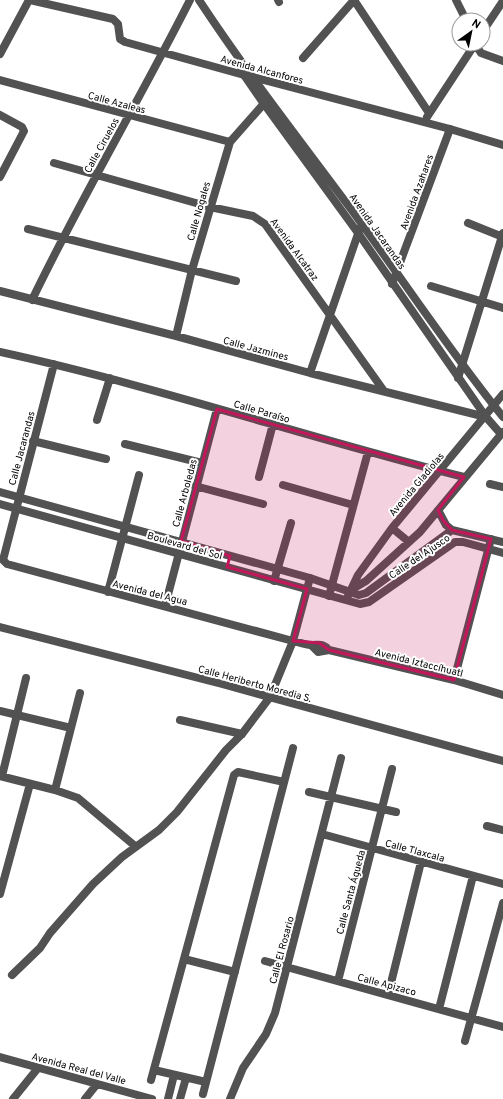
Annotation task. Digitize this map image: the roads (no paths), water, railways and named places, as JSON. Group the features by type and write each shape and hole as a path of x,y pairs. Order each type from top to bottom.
{"street":[{"name":"Avenida Alcanfores","path":"30,0 113,20 118,24 120,39 125,42 450,129 503,145"},
{"path":"0,54 30,0"},
{"name":"Calle Ciruelos","path":"32,300 62,238 164,53 190,0"},
{"name":"Avenida Jacarandas","path":"199,0 236,57 244,74 361,224 462,365 503,418"},
{"path":"303,58 354,0 429,113"},
{"path":"456,0 462,12"},
{"path":"491,19 503,1"},
{"path":"423,122 470,52"},
{"path":"480,52 503,61"},
{"name":"Avenida Jacarandas","path":"236,57 254,77 266,101 486,417"},
{"name":"Calle Azaleas","path":"0,80 230,142"},
{"name":"Calle Nogales","path":"176,336 192,270 230,142 266,101"},
{"path":"0,115 22,126 24,131 0,177"},
{"name":"Avenida Azahares","path":"392,284 450,129"},
{"name":"Avenida Alcatraz","path":"54,163 95,176 210,207 253,216 265,224 384,391"},
{"path":"458,378 503,236 468,223"},
{"path":"310,373 361,224"},
{"path":"28,229 236,281"},
{"path":"431,286 503,308"},
{"name":"Calle Jazmines","path":"0,291 176,336 310,373 486,417"},
{"name":"Calle Paraíso","path":"0,352 110,378 464,478"},
{"name":"Calle Jacarandas","path":"3,560 15,508 54,364"},
{"path":"97,420 110,378"},
{"name":"Avenida Gladiolas","path":"346,601 358,575 392,528 486,417 503,394"},
{"name":"Calle Arboledas","path":"165,606 195,486 217,409"},
{"path":"368,452 329,596 350,591 366,582 409,542 438,510 502,433 486,417"},
{"path":"258,477 273,424"},
{"path":"34,441 106,459"},
{"path":"125,444 202,463"},
{"path":"108,592 139,475"},
{"path":"490,484 503,488"},
{"path":"283,485 353,505"},
{"path":"195,486 263,504"},
{"name":"Boulevard del Sol","path":"0,492 181,541 332,584 350,591"},
{"name":"Boulevard del Sol","path":"0,504 346,601 365,603"},
{"path":"438,510 446,525 452,530 503,542"},
{"path":"274,581 291,523"},
{"path":"392,528 409,542"},
{"name":"Calle del Ajusco","path":"350,591 359,595 366,593 452,530"},
{"path":"454,680 491,539"},
{"name":"Calle del Ajusco","path":"365,603 455,542 463,542 503,553"},
{"path":"227,567 230,556"},
{"name":"Avenida del Agua","path":"3,560 6,564 293,641"},
{"path":"12,975 40,948 54,929 93,884 135,846 159,830 177,812 226,750 242,734 270,697 293,641 310,578"},
{"name":"Calle Heriberto Moredia S.","path":"0,627 270,697 503,761"},
{"name":"Avenida Iztaccíhuatl","path":"293,641 311,645 325,645 329,650 454,680 503,695"},
{"path":"26,678 1,776 55,790 78,798 135,846"},
{"path":"55,790 80,693"},
{"path":"0,711 71,728"},
{"path":"180,720 242,734"},
{"path":"203,1094 293,748"},
{"name":"Calle El Rosario","path":"230,1099 243,1068 266,1034 271,1023 341,758"},
{"name":"Calle Santa Águeda","path":"338,981 392,769"},
{"path":"151,1080 234,775 238,772 284,782"},
{"path":"0,894 30,784"},
{"path":"309,792 396,812"},
{"path":"487,826 503,830"},
{"name":"Calle Tlaxcala","path":"322,834 503,884"},
{"path":"388,995 422,862"},
{"path":"439,1009 473,876"},
{"path":"465,1041 503,903"},
{"path":"184,959 235,972"},
{"name":"Calle Apizaco","path":"266,961 503,1027"},
{"name":"Avenida Real del Valle","path":"0,1057 152,1099"},
{"path":"13,1099 38,1068"},
{"path":"154,1070 206,1082"},
{"path":"168,1099 174,1075"},
{"path":"180,1099 186,1078"},
{"path":"85,1099 97,1084"},
{"path":"119,1099 125,1092"}]}
